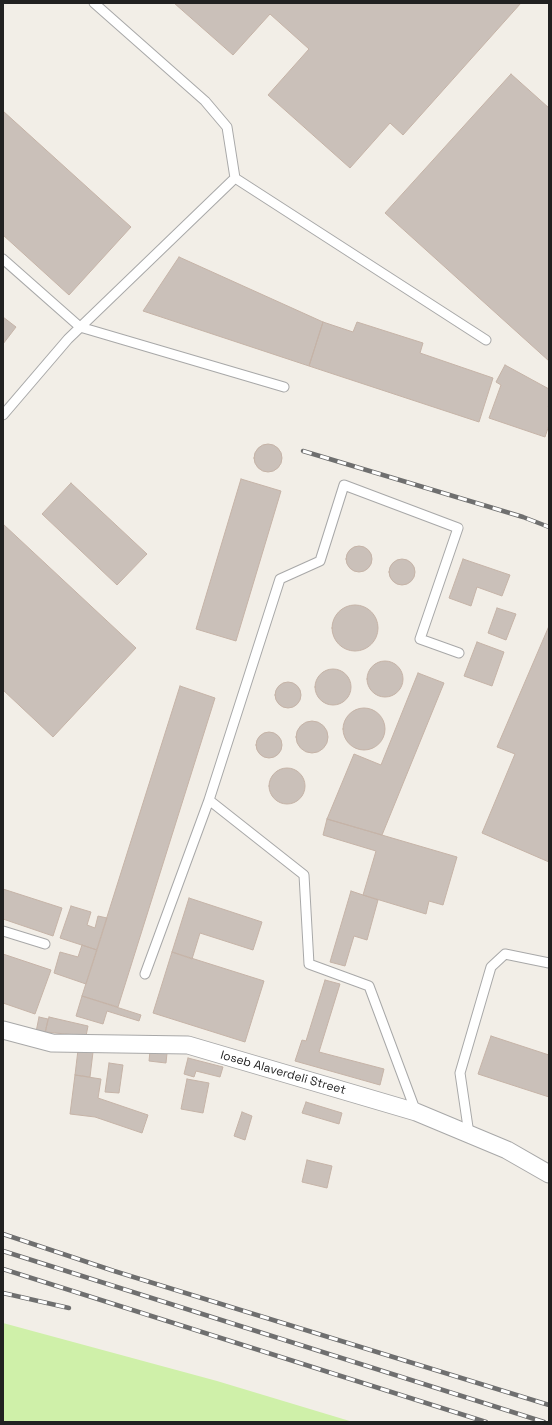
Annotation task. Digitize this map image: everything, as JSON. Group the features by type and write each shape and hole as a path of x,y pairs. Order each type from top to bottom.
{"street":[{"name":"Ioseb Alaverdeli Street","path":"3,1030 52,1044 188,1045 416,1112 507,1150 549,1174"}],"lane":[{"path":"94,3 205,101 226,127 235,178 486,340"},
{"path":"3,415 68,339 235,178"},
{"path":"3,259 80,327 284,387"},
{"path":"145,974 210,800 280,579 320,561 344,485 458,528 420,640 459,652"},
{"path":"210,800 304,875 308,964 369,986 416,1112"},
{"path":"3,930 45,944"},
{"path":"469,1134 460,1073 491,967 505,954 549,963"}],"green space":[{"path":"3,1323 217,1381 353,1422 3,1422"}],"building":[{"path":"174,3 521,3 403,135 390,123 350,168 268,95 309,49 270,14 233,55"},
{"path":"511,74 549,108 549,361 385,213"},
{"path":"3,111 131,227 69,295 3,235"},
{"path":"179,257 323,322 309,366 143,311"},
{"path":"3,317 16,327 3,344"},
{"path":"323,322 353,332 357,322 423,343 420,353 493,378 479,422 309,366"},
{"path":"505,365 549,389 549,425 545,437 489,418 501,385 496,382"},
{"path":"268,444 278,448 282,458 278,468 268,472 258,468 254,458 258,448"},
{"path":"241,479 281,491 236,641 196,629"},
{"path":"71,483 147,554 117,585 42,514"},
{"path":"3,524 136,648 53,737 3,690"},
{"path":"359,546 368,550 372,559 368,568 359,572 350,568 346,559 350,550"},
{"path":"402,559 411,563 415,572 411,581 402,585 393,581 389,572 393,563"},
{"path":"463,559 510,575 502,596 477,587 471,606 449,598"},
{"path":"360,605 372,611 377,619 377,637 372,645 364,650 350,651 338,645 333,637 332,623 338,611 346,606"},
{"path":"497,608 516,614 506,640 488,633"},
{"path":"549,626 549,862 482,833 515,754 497,747"},
{"path":"477,642 504,652 492,686 464,676"},
{"path":"389,661 398,666 402,672 402,686 398,692 389,697 381,697 372,692 368,686 367,675 372,666 378,662"},
{"path":"337,669 346,674 350,680 350,694 346,700 337,705 329,705 320,700 316,694 315,683 320,674 326,670"},
{"path":"418,673 444,683 382,835 327,819 354,754 381,765"},
{"path":"288,682 297,686 301,695 297,704 288,708 279,704 275,695 279,686"},
{"path":"180,686 215,698 118,1007 82,996"},
{"path":"360,708 368,708 376,711 382,717 385,729 382,741 376,747 368,750 360,750 352,747 346,741 343,733 343,725 346,717 352,711"},
{"path":"309,721 315,721 325,728 328,737 327,743 321,750 315,753 309,753 299,746 296,740 296,734 303,724"},
{"path":"269,732 278,736 282,745 278,754 269,758 260,754 256,745 260,736"},
{"path":"290,768 300,773 304,779 304,793 300,799 294,803 284,804 274,799 270,793 269,783 274,773 280,769"},
{"path":"327,819 457,857 443,905 429,901 426,914 363,895 376,851 323,835"},
{"path":"3,889 62,908 53,936 3,919"},
{"path":"351,891 378,900 367,940 354,936 345,966 330,962"},
{"path":"189,898 262,922 253,950 200,933 192,959 172,952"},
{"path":"71,906 91,912 87,925 95,928 98,916 107,918 97,950 60,938"},
{"path":"82,945 97,950 86,984 54,973 60,952 78,957"},
{"path":"172,952 264,981 245,1042 153,1013"},
{"path":"3,954 51,970 35,1014 3,1003"},
{"path":"325,980 340,984 319,1052 384,1069 380,1085 295,1061 302,1040 306,1041"},
{"path":"82,996 141,1015 139,1021 107,1011 103,1024 76,1016"},
{"path":"39,1017 48,1019 45,1034 36,1032"},
{"path":"49,1017 88,1026 86,1036 45,1032"},
{"path":"491,1036 549,1055 549,1097 478,1074"},
{"path":"78,1050 93,1052 90,1077 75,1075"},
{"path":"150,1051 167,1053 166,1063 149,1061"},
{"path":"188,1058 223,1067 220,1077 196,1071 194,1077 184,1074"},
{"path":"109,1063 123,1065 119,1093 105,1092"},
{"path":"75,1075 101,1079 98,1098 148,1115 142,1133 95,1117 70,1114"},
{"path":"187,1079 209,1083 203,1113 181,1109"},
{"path":"306,1102 342,1113 339,1124 302,1113"},
{"path":"242,1112 252,1116 245,1140 234,1136"},
{"path":"307,1160 332,1166 327,1188 302,1182"}],"railway":[{"path":"303,451 523,517 549,527"},
{"path":"3,1234 114,1271 549,1405"},
{"path":"3,1251 544,1422"},
{"path":"3,1269 486,1422"},
{"path":"3,1293 69,1308"}]}
